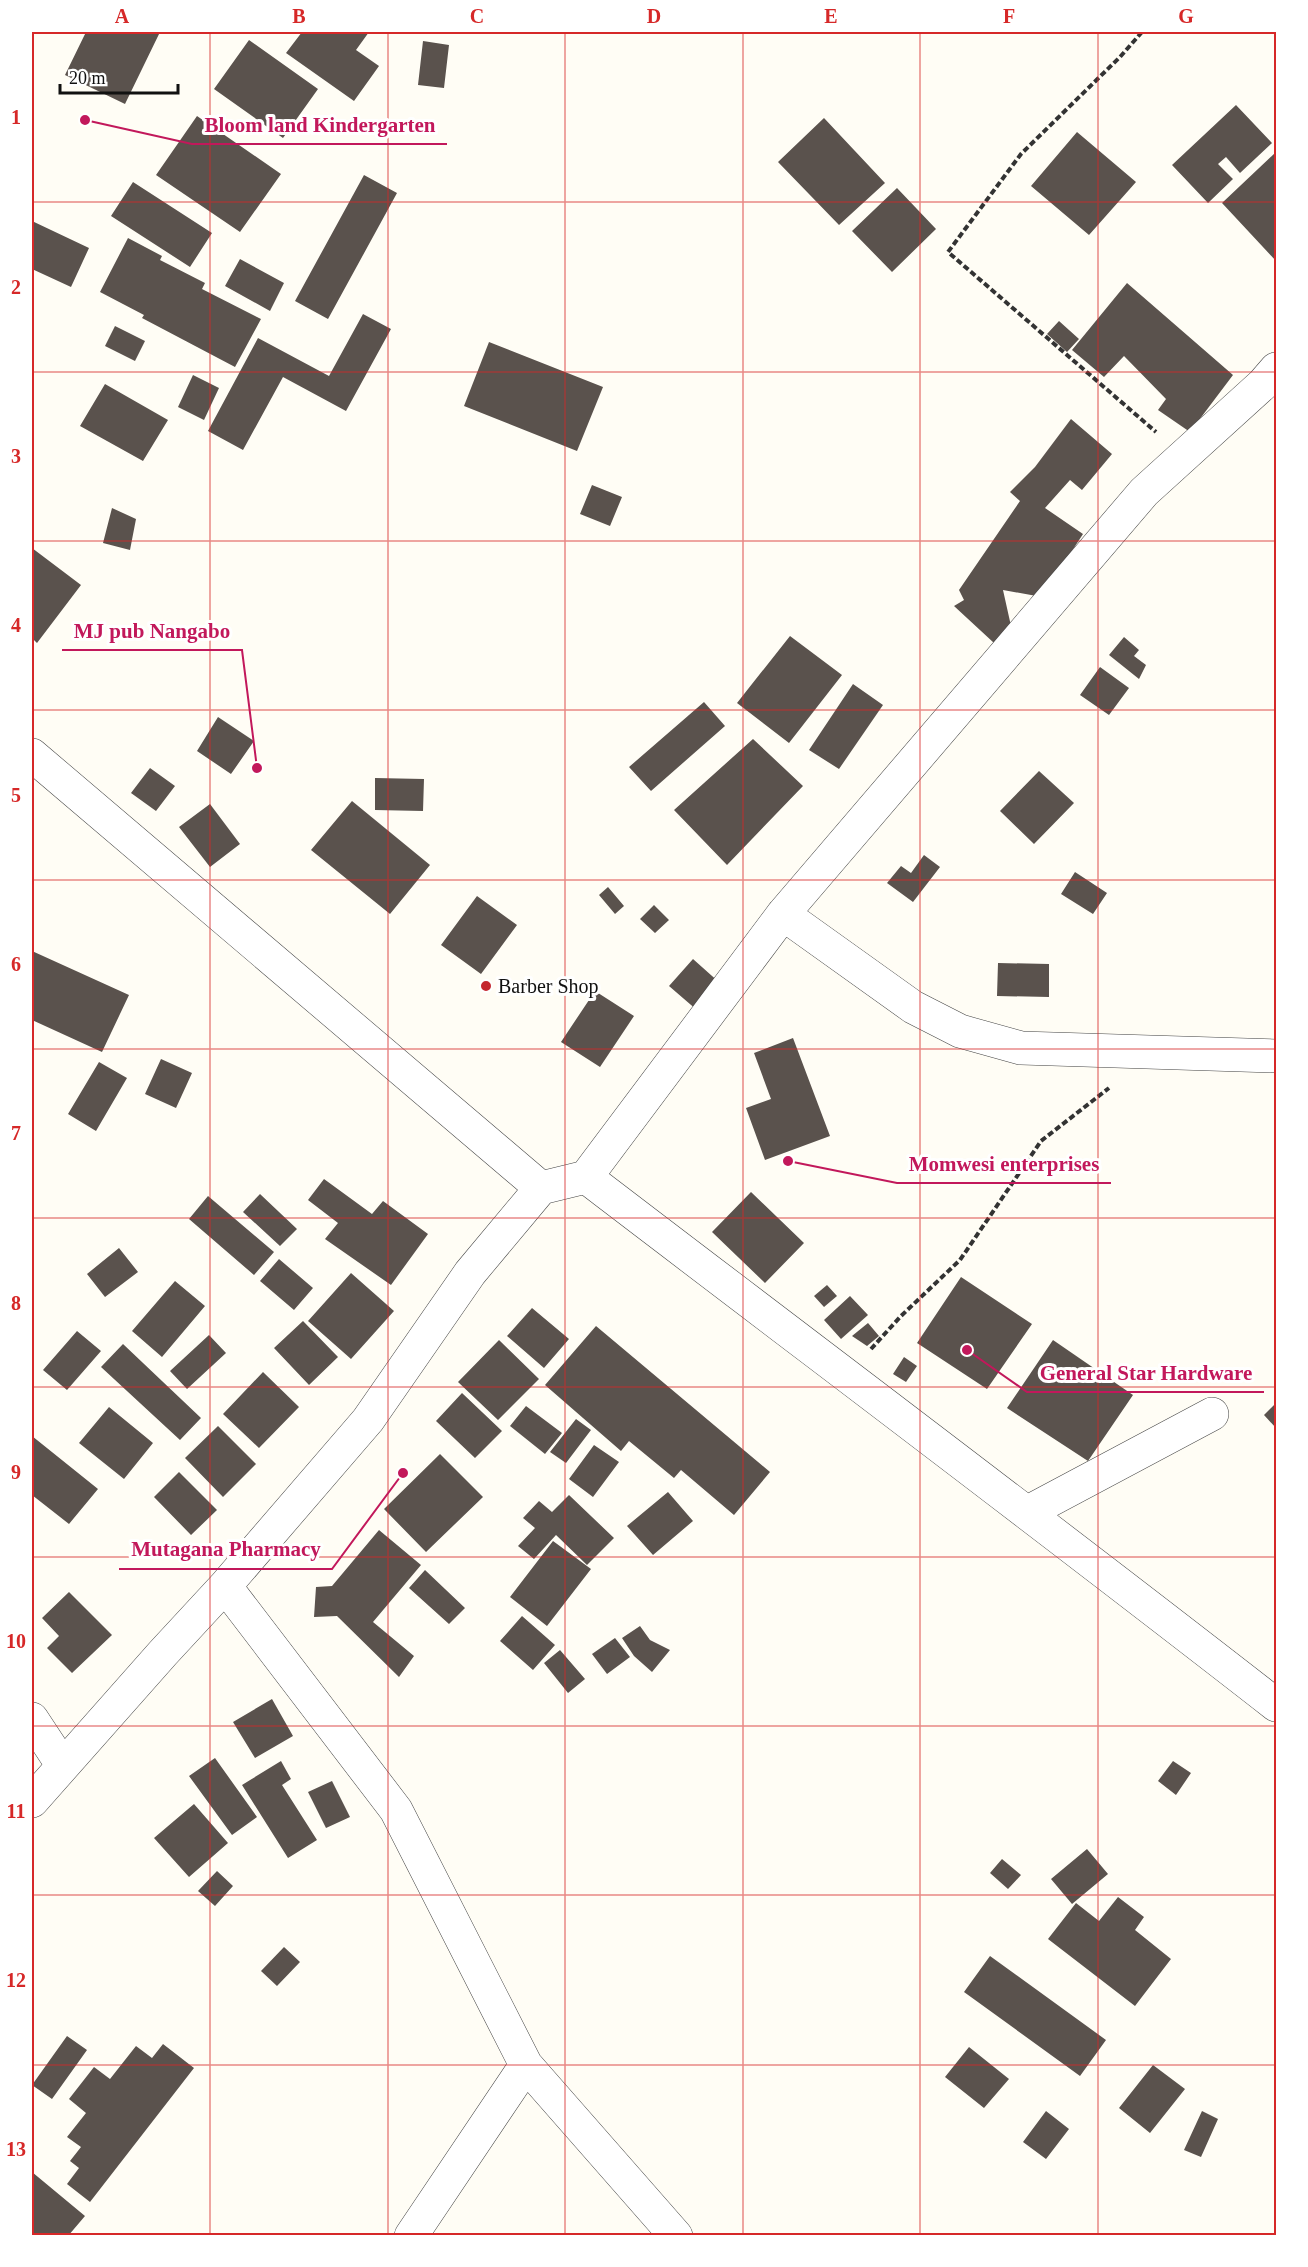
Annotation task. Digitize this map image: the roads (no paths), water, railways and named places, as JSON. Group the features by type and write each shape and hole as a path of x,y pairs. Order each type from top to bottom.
{"street":[{"path":"32,1801 225,1586 368,1420 470,1273 540,1188 586,1177 783,914 1144,492 1263,384 1276,369"},
{"path":"32,755 540,1188"},
{"path":"783,914 913,1007 960,1031 1021,1048 1276,1056"},
{"path":"586,1177 1028,1512 1276,1705"},
{"path":"1028,1512 1212,1414"},
{"path":"225,1586 396,1810 526,2065 676,2235"},
{"path":"32,1719 63,1766"},
{"path":"411,2235 526,2065"}],"place":[{"name":"Bloom land Kindergarten","path":"85,120"},
{"name":"MJ pub Nangabo","path":"257,768"},
{"name":"Barber Shop","path":"486,986"},
{"name":"Momwesi enterprises","path":"788,1161"},
{"name":"General Star Hardware","path":"967,1350"},
{"name":"Mutagana Pharmacy","path":"403,1473"}]}
